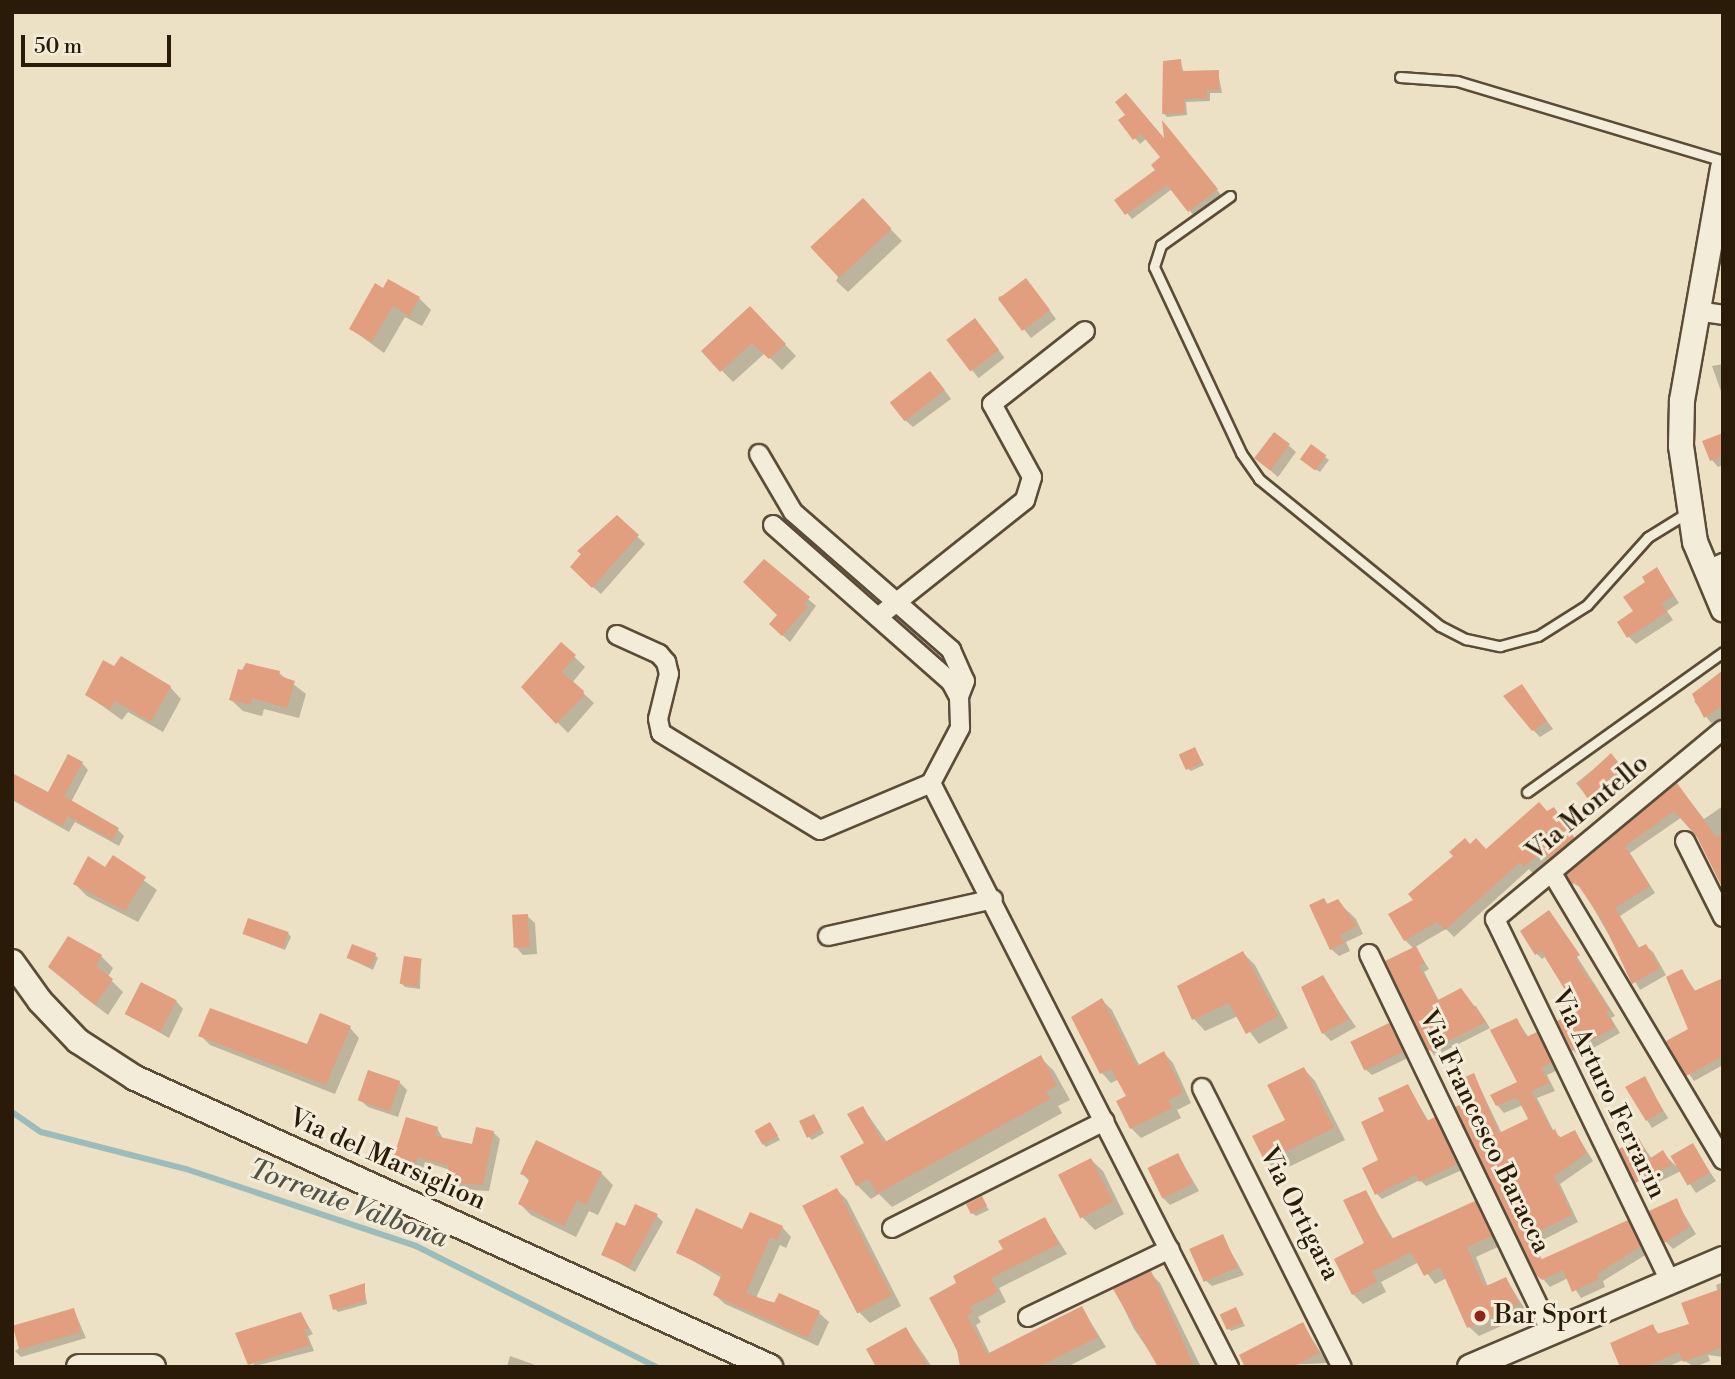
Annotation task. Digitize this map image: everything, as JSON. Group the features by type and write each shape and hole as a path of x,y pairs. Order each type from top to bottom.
{"street":[{"path":"1723,168 1682,401 1688,512 1714,567 1723,609"},
{"path":"1696,311 1723,315"},
{"path":"878,617 1025,500 1032,477 992,404 1085,331"},
{"path":"617,635 659,654 666,662 669,674 658,719 662,733 820,830 931,783 960,728 960,697 965,681 961,664 897,603 793,512 759,454"},
{"path":"774,525 951,682 960,697"},
{"name":"Via Montello","path":"1498,929 1495,919 1723,730"},
{"path":"931,783 993,900 1228,1367"},
{"path":"1685,841 1723,917"},
{"path":"1552,873 1723,1160"},
{"path":"828,936 993,900"},
{"name":"Via Arturo Ferrarin","path":"1498,929 1670,1281"},
{"name":"Via Francesco Baracca","path":"1369,954 1551,1333"},
{"name":"Via del Marsiglion","path":"12,962 40,1001 78,1041 135,1078 770,1367"},
{"name":"Via Ortigara","path":"1202,1088 1342,1367"},
{"path":"892,1228 1105,1121"},
{"path":"1028,1317 1170,1249"},
{"path":"1470,1367 1723,1259"},
{"path":"79,1367 153,1367"}],"lane":[{"path":"1400,77 1457,81 1723,162"},
{"path":"1230,196 1161,245 1154,267 1241,453 1259,479 1440,626 1466,639 1500,646 1538,636 1587,606 1648,537 1688,512"},
{"path":"1527,792 1723,652"}],"building":[{"path":"1181,59 1182,71 1219,70 1219,90 1207,90 1207,98 1184,99 1185,113 1162,114 1163,61"},
{"path":"1126,93 1164,138 1162,120 1218,189 1188,212 1167,185 1125,215 1114,200 1155,170 1151,165 1160,157 1141,134 1133,140 1118,120 1125,115 1115,102"},
{"path":"863,198 892,229 839,278 810,247"},
{"path":"1026,278 1050,310 1022,331 998,299"},
{"path":"388,279 420,297 409,316 393,306 372,342 349,329 375,283 383,288"},
{"path":"750,306 786,344 769,359 752,343 720,372 701,351"},
{"path":"975,318 999,350 970,372 946,340"},
{"path":"930,371 945,390 905,421 890,402"},
{"path":"1274,432 1290,444 1270,470 1254,458"},
{"path":"1723,433 1723,456 1710,461 1702,441"},
{"path":"1311,444 1326,455 1315,471 1300,459"},
{"path":"617,515 639,535 592,588 570,567 581,554 577,551"},
{"path":"764,559 810,597 804,604 808,607 782,636 769,624 777,615 743,582"},
{"path":"1657,567 1674,596 1661,603 1667,612 1627,638 1617,622 1633,611 1623,597 1645,582 1642,577"},
{"path":"561,642 576,655 562,672 584,691 583,697 556,724 521,687"},
{"path":"121,656 171,686 151,722 115,701 110,710 85,695 103,660 114,666"},
{"path":"246,663 280,671 279,676 295,681 287,708 252,698 251,705 229,700 238,669 242,670"},
{"path":"1723,670 1723,705 1704,718 1692,694"},
{"path":"1522,684 1547,721 1532,731 1503,696"},
{"path":"1195,747 1202,762 1186,770 1179,755"},
{"path":"1611,753 1622,767 1588,800 1579,783"},
{"path":"68,754 83,762 64,796 119,828 112,840 68,816 62,826 12,799 12,773 48,792"},
{"path":"1677,783 1716,837 1723,834 1723,889 1697,837 1674,811 1625,846 1650,886 1615,908 1638,948 1646,944 1660,968 1632,984 1603,922 1576,882 1572,885 1566,875"},
{"path":"1539,802 1547,811 1554,807 1574,839 1549,859 1543,850 1524,867 1520,862 1445,930 1437,922 1404,941 1388,914 1413,900 1408,894 1453,856 1449,852 1465,838 1470,844 1476,838 1486,849"},
{"path":"113,855 146,877 125,911 73,884 88,856 105,867"},
{"path":"1324,898 1327,904 1338,899 1357,926 1340,935 1344,943 1330,950 1309,905"},
{"path":"1549,910 1580,955 1575,958 1610,1010 1606,1012 1615,1027 1572,1051 1557,1021 1578,1011 1541,951 1535,955 1520,931"},
{"path":"528,914 530,947 514,948 512,915"},
{"path":"248,918 289,932 283,948 242,934"},
{"path":"68,936 102,955 96,966 113,979 95,1005 48,967"},
{"path":"352,944 376,953 371,967 347,958"},
{"path":"1416,946 1425,963 1419,966 1438,1000 1461,988 1486,1022 1428,1051 1385,961"},
{"path":"1243,951 1278,1016 1246,1034 1229,1003 1192,1020 1177,986"},
{"path":"404,956 422,959 417,986 400,984"},
{"path":"1682,969 1694,991 1723,978 1723,1056 1686,1076 1666,1041 1688,1029 1666,977"},
{"path":"1323,975 1349,1019 1322,1034 1301,987"},
{"path":"141,982 177,1000 160,1032 125,1014"},
{"path":"1102,998 1137,1066 1164,1051 1183,1093 1168,1100 1172,1108 1130,1129 1116,1101 1126,1096 1111,1069 1100,1074 1071,1017"},
{"path":"210,1008 307,1044 320,1013 351,1026 326,1085 198,1036"},
{"path":"1517,1018 1526,1037 1537,1032 1552,1062 1541,1068 1549,1083 1531,1091 1552,1131 1555,1129 1559,1138 1575,1130 1587,1153 1554,1176 1572,1215 1529,1236 1540,1260 1628,1220 1641,1246 1597,1274 1599,1279 1572,1292 1563,1270 1542,1280 1535,1274 1455,1107 1466,1102 1456,1081 1474,1073 1499,1133 1528,1119 1517,1097 1496,1106 1490,1095 1517,1082 1490,1030"},
{"path":"1389,1023 1403,1052 1364,1071 1350,1042"},
{"path":"1041,1055 1057,1086 1046,1091 1050,1099 877,1194 869,1179 856,1186 840,1156 864,1143 847,1114 863,1106 883,1143"},
{"path":"1304,1067 1334,1128 1265,1162 1252,1136 1285,1120 1267,1085"},
{"path":"368,1070 400,1081 390,1111 358,1100"},
{"path":"1645,1076 1663,1111 1646,1121 1625,1087"},
{"path":"1408,1084 1427,1121 1435,1117 1457,1164 1419,1182 1416,1175 1375,1195 1362,1168 1378,1160 1361,1122 1384,1111 1378,1098"},
{"path":"814,1114 822,1129 807,1138 799,1121"},
{"path":"406,1117 438,1127 435,1136 472,1144 476,1127 494,1131 483,1185 446,1182 449,1166 418,1157 416,1163 394,1156"},
{"path":"770,1122 778,1136 762,1145 754,1131"},
{"path":"1639,1138 1649,1159 1663,1150 1672,1165 1635,1183 1619,1149"},
{"path":"536,1140 602,1172 586,1205 577,1200 564,1226 518,1204 530,1178 520,1174"},
{"path":"1693,1143 1710,1172 1687,1185 1670,1156"},
{"path":"1178,1153 1193,1184 1162,1198 1147,1168"},
{"path":"1091,1158 1113,1202 1080,1218 1058,1175"},
{"path":"837,1188 892,1296 857,1314 802,1206"},
{"path":"1366,1190 1391,1239 1475,1201 1492,1236 1467,1247 1484,1287 1506,1277 1519,1304 1467,1328 1440,1267 1424,1276 1411,1252 1372,1272 1377,1282 1352,1295 1334,1259 1364,1243 1343,1200"},
{"path":"982,1196 987,1206 971,1214 966,1204"},
{"path":"1677,1198 1689,1227 1664,1243 1649,1211"},
{"path":"635,1204 658,1214 629,1267 601,1255 616,1222 625,1226"},
{"path":"696,1208 742,1229 750,1212 783,1226 777,1240 770,1237 746,1293 774,1303 779,1293 820,1311 808,1338 713,1295 722,1274 676,1253"},
{"path":"1045,1217 1059,1244 991,1278 998,1292 970,1307 973,1312 967,1316 987,1354 1082,1306 1098,1337 1038,1367 960,1367 957,1350 929,1298 956,1283 953,1276 1003,1249 998,1241"},
{"path":"1223,1234 1238,1267 1204,1282 1189,1249"},
{"path":"1151,1271 1194,1367 1158,1367 1113,1289"},
{"path":"365,1283 365,1301 333,1310 329,1295"},
{"path":"1723,1288 1723,1347 1683,1362 1679,1352 1644,1367 1620,1367 1610,1343 1653,1324 1657,1334 1689,1324 1681,1303"},
{"path":"1236,1307 1243,1322 1227,1330 1220,1315"},
{"path":"74,1308 81,1332 19,1350 12,1326"},
{"path":"301,1312 309,1328 304,1330 310,1345 248,1365 235,1333"},
{"path":"1303,1322 1319,1353 1292,1367 1245,1367 1239,1355"},
{"path":"906,1327 928,1367 876,1367 866,1349"}],"waterway":[{"name":"Torrente Valbona","path":"12,1112 41,1132 186,1169 416,1246 657,1367"}],"place":[{"name":"Bar Sport","path":"1480,1316"}]}
